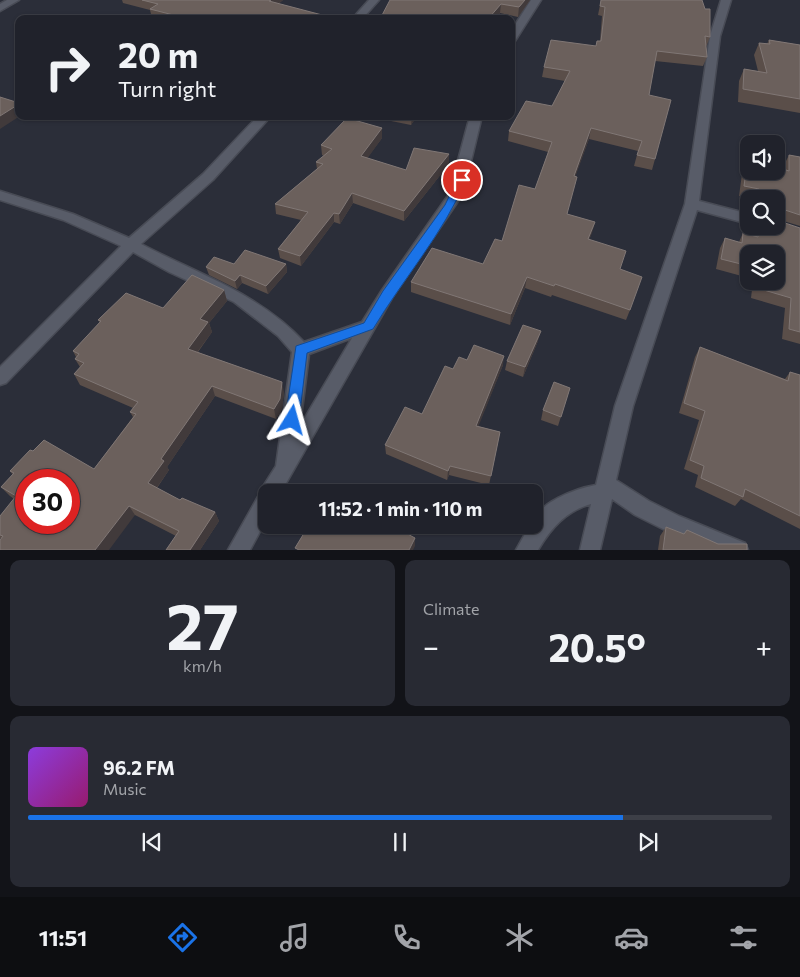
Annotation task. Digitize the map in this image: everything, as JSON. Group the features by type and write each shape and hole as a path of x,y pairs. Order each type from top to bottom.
{"street":[{"path":"0,8 14,0"},
{"path":"361,15 374,0"},
{"path":"515,33 536,0"},
{"path":"590,550 624,406 692,204 715,36 726,0"},
{"path":"0,378 130,245 208,177 261,120"},
{"path":"277,484 387,294 456,194 475,120"},
{"path":"2,200 68,217 130,245 239,298 284,331 301,350 285,469"},
{"path":"692,204 740,217"},
{"path":"301,350 368,326"},
{"path":"526,550 535,534 552,513 568,501 604,488 649,512 738,550"},
{"path":"238,550 258,516"}],"building":[{"path":"142,0 271,0 269,1 322,15 173,15 150,9 158,4"},
{"path":"390,0 525,0 519,7 501,4 491,15 382,15"},
{"path":"601,0 702,0 705,9 710,9 710,37 705,36 707,57 657,51 649,95 671,100 655,159 637,155 642,141 591,128 574,176 577,177 567,214 595,222 588,239 626,251 620,269 642,277 630,310 555,284 554,286 527,277 511,314 411,282 432,248 483,264 495,239 502,241 519,185 535,189 552,142 509,131 526,101 552,106 570,71 544,67 551,40 596,46 597,41 601,41 605,7 600,6"},
{"path":"769,40 800,45 800,99 743,89 744,69 767,73 759,43 770,44"},
{"path":"0,97 15,102 15,107 0,116"},
{"path":"345,120 354,120 382,128 361,156 406,170 414,148 449,154 404,211 352,193 339,214 334,213 300,256 278,249 308,212 275,204 323,164 316,162 332,149 321,145"},
{"path":"789,155 800,157 800,215 785,210 785,190 759,190 744,186 745,180 785,180 785,170 789,171"},
{"path":"785,223 800,228 800,332 789,329 791,298 764,290 785,290 785,245 740,245 740,264 721,259 725,238 742,243 743,235 758,237 758,235 785,235"},
{"path":"245,250 286,264 266,286 240,275 235,281 206,267 214,257 234,264"},
{"path":"192,275 224,290 200,319 208,322 188,349 282,382 280,399 274,409 212,386 161,459 164,461 148,483 180,500 182,498 215,512 190,550 166,550 179,531 129,506 95,550 0,550 0,540 3,536 0,535 0,516 15,497 15,534 80,534 80,469 15,469 15,495 1,487 14,473 10,471 30,450 33,451 44,440 94,469 136,414 130,412 138,402 74,374 84,363 75,359 79,354 73,351 101,321 98,320 126,293 163,308"},
{"path":"523,325 541,331 525,367 507,361"},
{"path":"474,345 504,356 476,426 500,432 491,476 450,466 448,471 385,445 405,407 422,414 445,366 453,369 459,357 467,360"},
{"path":"700,347 788,381 790,372 800,375 800,516 745,489 743,497 701,478 704,466 690,460 705,411 684,403"},
{"path":"554,382 570,388 561,417 543,410"},
{"path":"666,527 684,534 687,530 718,544 747,544 747,550 663,550"},
{"path":"304,534 408,534 415,538 409,550 299,550 295,548"}],"route":[{"path":"292,420 301,350 368,326 387,294 450,206 462,180"}]}
